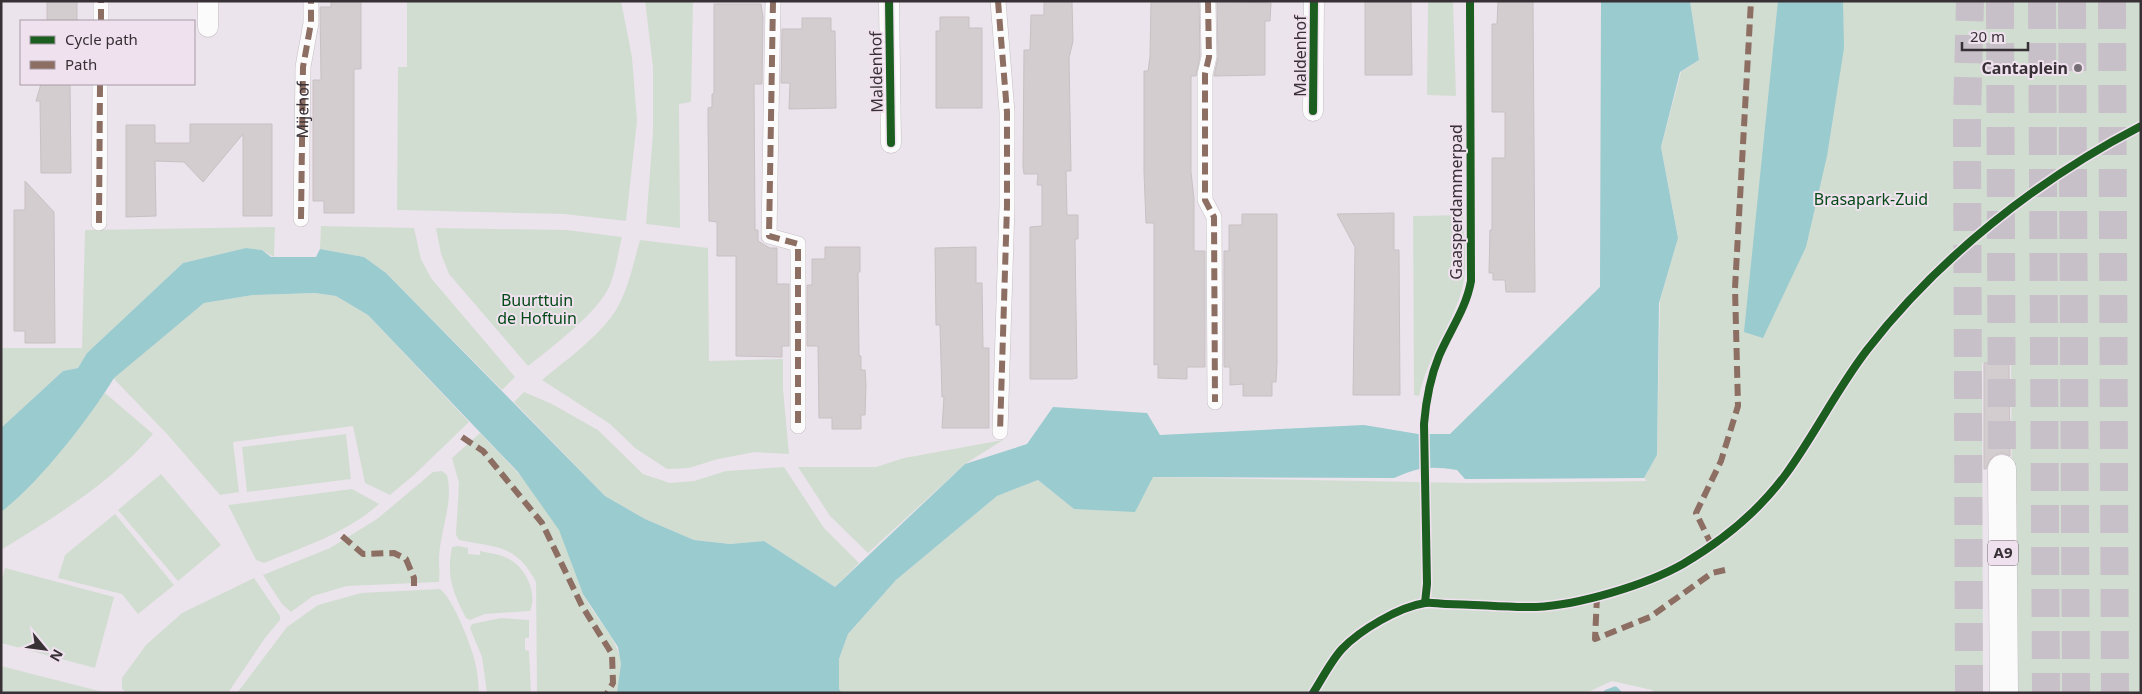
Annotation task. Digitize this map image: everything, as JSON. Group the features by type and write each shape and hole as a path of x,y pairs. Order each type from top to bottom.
{"highway":[{"name":"A9","path":"2002,469 2004,693"}],"street":[{"path":"101,1 101,20"},
{"path":"208,1 208,27"},
{"name":"Mijehof","path":"301,219 303,67 311,23 311,1"},
{"path":"773,1 769,236 798,244 798,426"},
{"name":"Maldenhof","path":"889,1 891,143"},
{"path":"998,1 1007,140 1007,206 1000,432"},
{"path":"1208,1 1208,57 1205,74 1206,200 1214,217 1215,402"},
{"name":"Maldenhof","path":"1313,111 1314,1"},
{"path":"99,223 100,85"}],"green space":[{"path":"407,1 621,1 632,57 637,121 626,221 564,214 397,210 398,67 407,67"},
{"path":"645,1 693,1 691,102 679,104 680,228 646,224 653,132 653,67"},
{"path":"1428,1 1453,1 1456,96 1427,95"},
{"name":"Brasapark-Zuid","path":"1690,1 2141,1 2140,693 2013,693 2011,362 1982,363 1983,693 1654,693 1652,690 1612,681 1586,693 842,693 839,689 839,659 848,634 896,580 997,496 1038,480 1074,509 1152,477 1469,483 1647,481 1644,478 1657,455 1660,300 1678,237 1661,147 1681,72 1699,60"},
{"path":"1463,215 1465,256 1463,287 1433,356 1419,396 1414,395 1413,216"},
{"path":"321,226 414,228 421,259 431,278 515,377 502,390 386,273 364,257 320,249"},
{"path":"275,227 274,257 262,250 246,248 183,263 87,353 78,368 63,371 1,428 1,348 82,348 85,230"},
{"name":"Buurttuin de Hoftuin","path":"436,228 567,230 622,237 610,285 596,307 574,329 528,366 449,274 441,254"},
{"path":"640,240 708,248 709,361 783,359 783,389 789,454 755,452 718,459 689,468 667,469 635,448 610,424 542,380 590,340 614,313 627,287"},
{"path":"315,293 336,296 368,315 469,422 415,474 390,495 365,483 353,426 233,442 239,492 220,495 167,434 113,378 204,303 253,295"},
{"path":"524,392 552,404 598,430 643,474 670,483 694,481 726,471 784,467 824,528 859,563 835,587 764,541 730,544 694,540 645,519 605,496 514,402"},
{"path":"105,393 153,434 120,468 82,498 1,550 1,512 43,472"},
{"path":"480,433 524,480 545,505 553,519 563,539 583,593 618,651 621,677 617,693 537,693 536,582 529,570 513,554 495,547 459,540 456,535 459,483 452,458"},
{"path":"346,434 351,479 247,492 242,447"},
{"path":"1003,440 965,464 868,553 830,516 798,467 876,467 904,458"},
{"path":"442,471 447,475 449,496 440,548 439,582 347,586 313,596 291,612 282,604 263,575 330,548 377,519 433,472"},
{"path":"161,474 221,545 178,581 118,510"},
{"path":"352,489 379,504 339,531 264,563 256,560 228,505"},
{"path":"115,514 174,585 138,614 122,594 58,578 65,555"},
{"path":"452,547 468,548 468,554 480,555 480,551 507,558 519,567 531,588 532,604 530,611 485,614 470,620 466,618 457,600 450,576"},
{"path":"5,568 114,597 95,668 1,643 1,582"},
{"path":"254,578 280,616 280,620 265,638 228,693 127,693 122,689 122,678 146,645 182,613"},
{"path":"440,589 451,602 467,637 476,666 479,693 237,693 287,627 318,605 361,593"},
{"path":"501,618 529,620 529,638 525,638 525,650 529,651 531,693 487,693 482,657 470,628 472,624"},
{"path":"1,666 107,693 1,692"}],"water":[{"path":"1601,1 1690,1 1699,60 1680,72 1661,147 1678,238 1659,303 1657,455 1644,478 1465,479 1457,470 1439,468 1418,470 1394,478 1153,477 1135,512 1074,509 1038,480 997,496 896,580 848,634 839,659 839,689 842,693 617,693 621,664 618,647 583,594 559,530 518,472 368,315 336,296 315,293 253,295 204,303 114,378 77,431 47,468 16,500 1,512 1,428 63,371 78,368 87,353 183,263 246,248 262,250 271,257 316,257 320,249 364,257 386,273 605,496 645,519 694,540 730,544 764,541 835,587 965,464 1027,444 1053,407 1147,413 1160,435 1364,425 1418,434 1450,434 1600,287"},
{"path":"1778,1 1843,1 1844,48 1827,156 1806,247 1763,338 1744,332"}],"building":[{"path":"47,1 77,1 77,20 47,20"},
{"path":"331,1 361,1 361,69 354,69 354,213 324,213 324,201 313,201 313,80 321,80 320,7 331,7"},
{"path":"1044,1 1072,1 1073,41 1069,58 1071,171 1066,171 1067,215 1078,215 1078,239 1075,239 1077,378 1072,379 1030,379 1030,227 1042,226 1042,185 1037,185 1038,174 1024,174 1024,50 1030,50 1031,15 1044,15"},
{"path":"1151,1 1199,1 1200,56 1196,76 1191,76 1191,172 1194,199 1194,251 1205,251 1205,367 1187,367 1187,379 1158,378 1158,364 1154,365 1154,223 1146,223 1144,172 1144,71 1148,71 1150,57"},
{"path":"1217,1 1271,3 1270,21 1265,21 1265,75 1214,76 1218,57"},
{"path":"1365,1 1411,1 1412,75 1365,75"},
{"path":"1498,1 1533,1 1535,292 1506,292 1505,280 1493,280 1493,273 1489,273 1490,230 1492,230 1492,158 1505,158 1505,112 1492,112 1492,24 1497,24"},
{"path":"714,4 761,4 763,17 762,84 754,84 755,230 758,230 758,241 770,248 777,248 777,284 789,284 789,346 782,346 782,357 736,356 736,256 717,256 717,222 709,221 708,108 712,107 712,94 714,94"},
{"path":"940,17 969,17 969,28 982,28 982,108 936,108 936,31 940,31"},
{"path":"802,18 831,18 831,31 835,31 836,108 789,109 790,83 781,83 782,29 802,29"},
{"path":"41,85 70,85 71,173 41,173 40,101 36,101"},
{"path":"190,124 272,124 272,216 243,216 243,134 203,182 184,162 155,161 156,216 126,217 126,125 155,125 155,143 190,143"},
{"path":"25,181 54,212 55,343 25,343 25,331 14,331 14,210 25,210"},
{"path":"1394,213 1394,250 1399,250 1400,395 1353,395 1355,247 1337,214"},
{"path":"1242,214 1277,214 1277,363 1276,382 1272,382 1272,396 1243,396 1243,384 1230,385 1230,367 1224,367 1224,251 1229,251 1229,225 1242,225"},
{"path":"825,247 860,247 860,272 858,272 859,356 861,356 861,370 865,370 866,385 865,415 861,415 861,429 832,429 832,418 819,418 818,346 807,346 807,285 812,285 812,259 825,259"},
{"path":"976,247 976,283 982,283 983,348 989,348 989,428 942,428 944,397 942,397 940,325 936,325 935,248"},
{"path":"2009,362 2010,456 2002,453 1995,455 1989,461 1986,469 1984,469 1984,363"}],"waterway":[{"path":"1607,693 1615,690 1618,693"}],"tunnel":[{"path":"1969,693 1967,116 1970,1"},
{"path":"2000,1 2002,469"},
{"path":"2042,1 2046,693"},
{"path":"2072,1 2076,693"},
{"path":"2112,1 2115,693"}],"marked path":[{"path":"101,1 101,20"},
{"path":"301,219 303,67 311,23 311,1"},
{"path":"773,1 769,236 798,244 798,426"},
{"path":"998,1 1007,112 1007,206 1000,432"},
{"path":"1208,1 1209,57 1205,74 1205,200 1214,217 1215,402"},
{"path":"1712,546 1696,513 1721,461 1738,406 1735,288 1751,1"},
{"path":"99,223 100,85"},
{"path":"462,437 483,451 542,523 582,606 612,654 613,683 607,693"},
{"path":"342,536 363,554 394,553 406,559 414,578 414,586"},
{"path":"1597,596 1595,639 1650,617 1712,573 1725,570"}],"cycle path":[{"path":"889,1 891,143"},
{"path":"1313,111 1314,1"},
{"name":"Gaasperdammerpad","path":"1425,603 1427,584 1424,424 1426,406 1436,364 1443,346 1462,310 1471,281 1470,1"},
{"path":"1313,693 1342,649 1369,627 1404,609 1427,603 1536,607 1592,598 1612,593 1668,572 1712,545 1752,513 1775,488 1797,459 1867,350 1926,283 1958,252 2028,196 2102,147 2141,126"}],"place":[{"name":"Cantaplein","path":"2078,68"}]}
